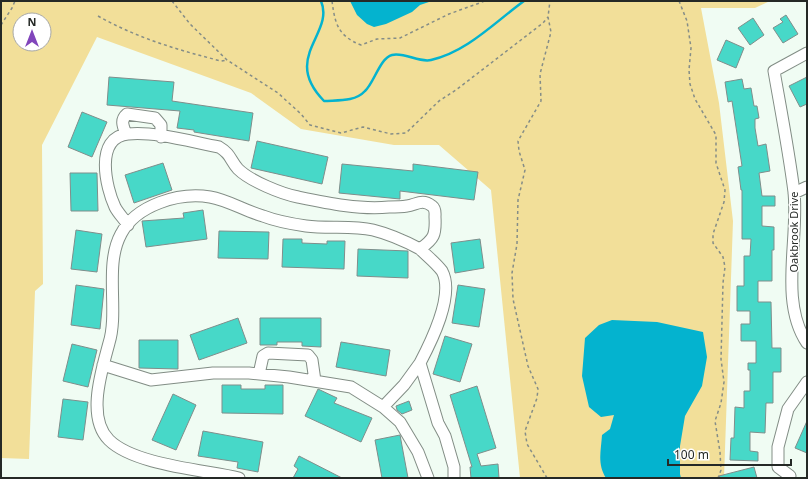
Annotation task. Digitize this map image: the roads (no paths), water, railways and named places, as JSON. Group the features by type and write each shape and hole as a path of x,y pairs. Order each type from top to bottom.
{"street":[{"name":"Oakbrook Drive","path":"807,53 774,71 794,193 793,302 802,336 807,343"},
{"path":"126,134 122,122 123,118 127,114 155,118 161,125 161,137"},
{"path":"128,225 116,209 105,176 106,155 110,146 117,138 126,134 145,134 219,147 228,152 239,169 243,172 272,188 297,197 371,207 409,206 416,202 425,202 433,206 435,210 437,226 434,236 429,243 420,249"},
{"path":"794,193 807,187"},
{"path":"240,478 149,460 134,455 109,440 99,426 97,418 99,392 103,365 112,335 112,283 117,246 121,234 128,225 137,215 151,206 180,197 210,197 264,217 306,226 372,230 406,242 420,249 442,272 445,282 442,311 431,342 420,363 404,385 382,407"},
{"path":"259,374 263,356 268,353 308,355 312,360 315,381"},
{"path":"420,363 438,423 445,436 454,467 454,478"},
{"path":"103,365 151,380 213,373 259,374 351,387 382,407 405,428 418,452 428,478"},
{"path":"790,476 778,467 778,447 788,409 807,382"}],"water":[{"path":"350,1 432,1 420,5 412,12 386,24 374,27 367,24 357,15"},
{"path":"612,320 657,322 703,332 707,357 702,386 685,416 680,446 681,478 606,478 603,473 600,457 602,435 610,429 614,415 601,417 589,407 582,376 585,338 599,325"}],"waterway":[{"path":"321,1 323,13 321,24 308,59 307,71 312,85 324,101 346,100 361,95 368,87 384,61 392,55 397,54 426,61 444,56 457,50 480,35 524,1"}]}
